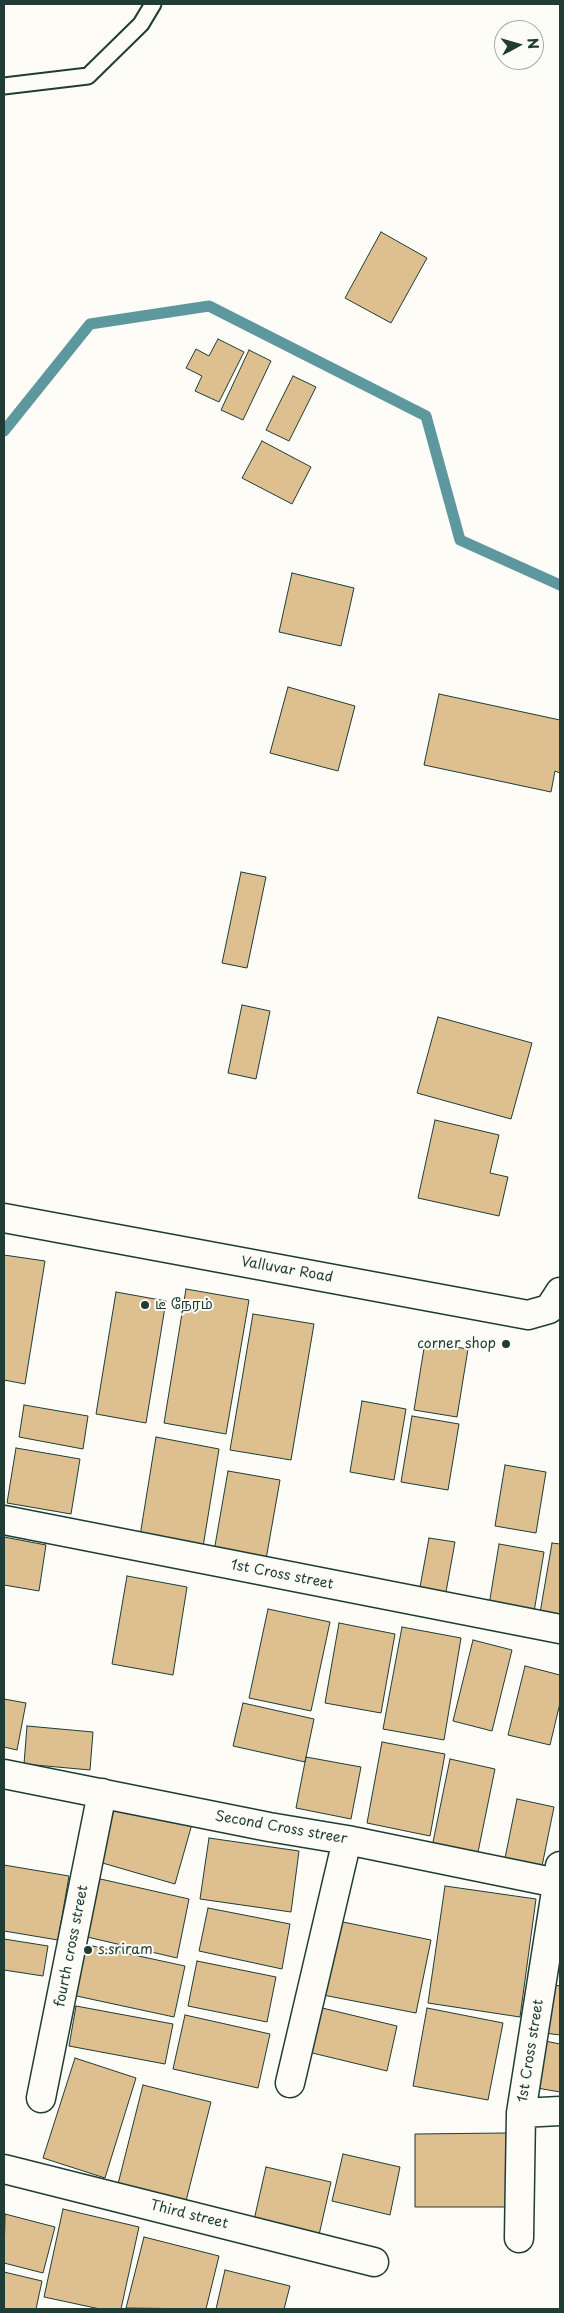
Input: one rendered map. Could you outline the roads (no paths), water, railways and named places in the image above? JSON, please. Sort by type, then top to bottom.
[{"type":"street","name":"Valluvar Road","points":[[4,1218],[528,1315],[549,1309],[560,1292]]},
{"type":"street","name":"1st Cross street","points":[[4,1520],[560,1629]]},
{"type":"street","name":"Second Cross streer","points":[[4,1774],[347,1840],[559,1874]]},
{"type":"street","name":"fourth cross street","points":[[41,2098],[102,1793]]},
{"type":"street","points":[[290,2083],[347,1840]]},
{"type":"street","name":"1st Cross street","points":[[519,2238],[521,2113],[551,1978],[559,1874]]},
{"type":"street","points":[[521,2113],[560,2111]]},
{"type":"street","name":"Third street","points":[[4,2169],[374,2262]]},
{"type":"lane","points":[[4,86],[88,76],[141,24],[153,4]]},
{"type":"waterway","points":[[4,431],[90,324],[209,306],[426,416],[460,540],[560,585]]},
{"type":"place","name":"டீ நேரம்","points":[[145,1305]]},
{"type":"place","name":"corner shop","points":[[506,1344]]},
{"type":"place","name":"s.sriram","points":[[88,1950]]}]
